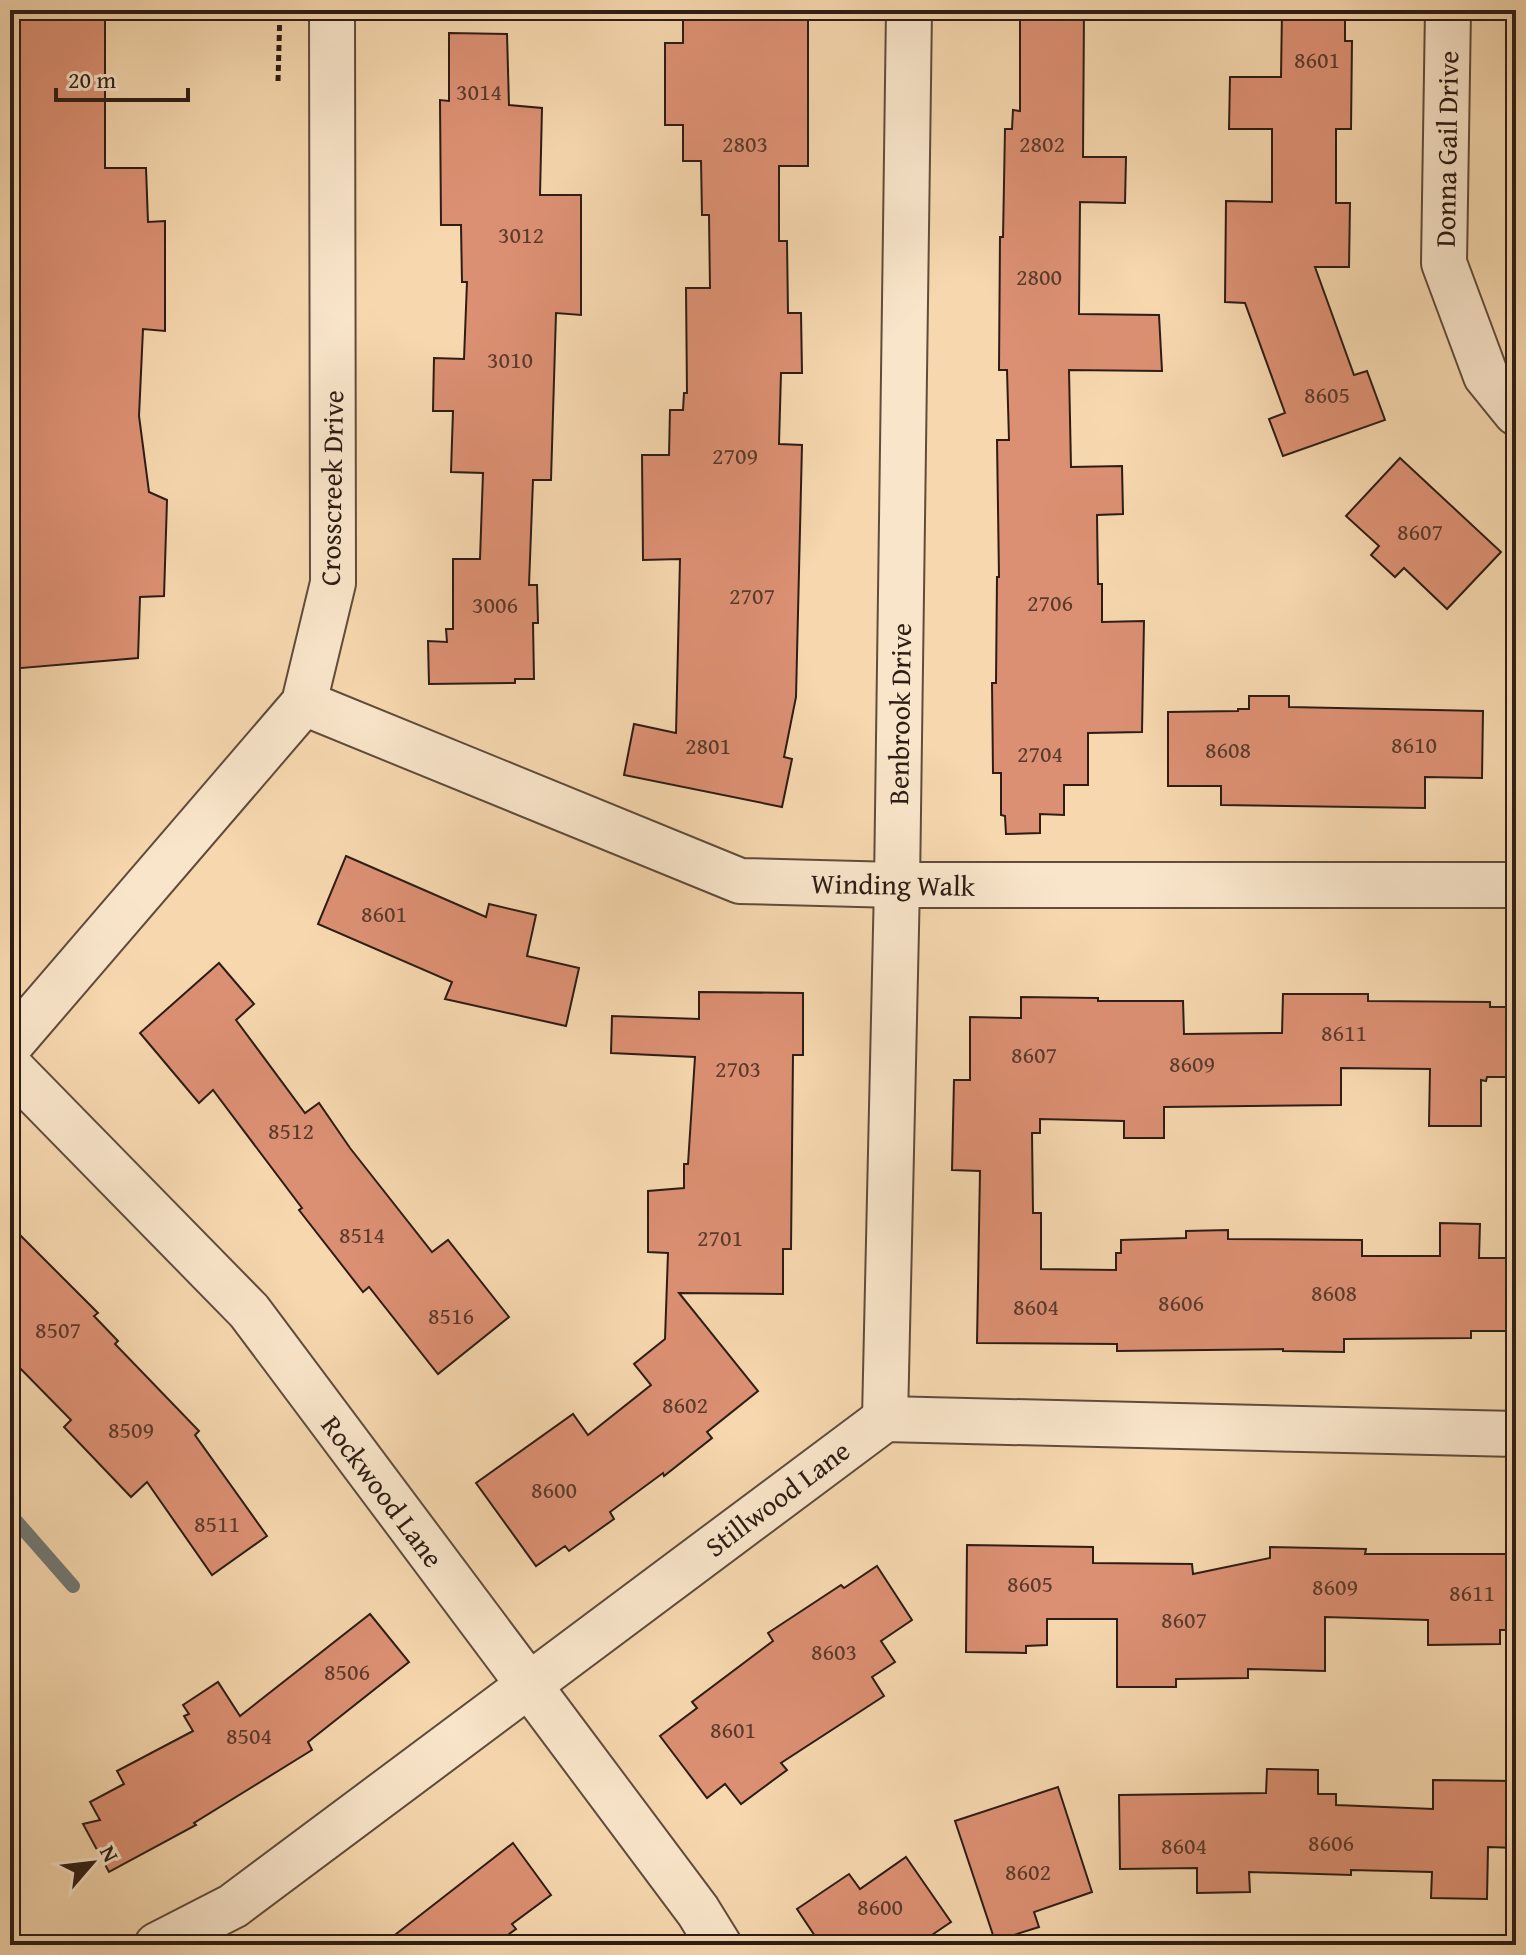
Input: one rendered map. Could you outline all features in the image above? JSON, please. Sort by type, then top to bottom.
[{"type":"street","name":"Crosscreek Drive","points":[[10,1045],[304,703],[333,583],[332,10]]},
{"type":"street","name":"Benbrook Drive","points":[[885,1419],[897,885],[909,10]]},
{"type":"street","name":"Donna Gail Drive","points":[[1448,10],[1444,263],[1486,376],[1516,413]]},
{"type":"street","name":"Winding Walk","points":[[304,703],[740,881],[897,885],[1516,885]]},
{"type":"street","name":"Rockwood Lane","points":[[10,1067],[249,1311],[698,1911],[719,1945]]},
{"type":"street","points":[[885,1419],[1516,1434]]},
{"type":"street","name":"Stillwood Lane","points":[[157,1945],[233,1906],[885,1419]]},
{"type":"path","points":[[278,81],[280,10]]},
{"type":"building","points":[[10,10],[105,10],[105,168],[146,168],[148,222],[165,221],[165,331],[143,329],[139,416],[149,492],[167,500],[164,596],[140,597],[138,658],[10,669]]},
{"type":"building","points":[[808,10],[808,166],[779,166],[779,241],[787,241],[788,313],[801,313],[802,373],[781,373],[779,444],[802,445],[796,697],[784,757],[792,759],[782,807],[624,775],[634,724],[676,733],[680,559],[643,560],[642,455],[669,455],[670,410],[683,410],[684,393],[687,393],[686,288],[710,288],[709,215],[702,215],[701,161],[683,161],[683,125],[665,125],[665,43],[683,43],[683,11]]},
{"type":"building","points":[[1020,10],[1084,10],[1083,157],[1126,157],[1125,203],[1080,202],[1079,314],[1159,315],[1162,371],[1069,370],[1071,467],[1122,466],[1123,514],[1097,515],[1098,584],[1102,584],[1102,622],[1144,621],[1142,732],[1088,733],[1088,785],[1064,785],[1064,815],[1040,814],[1040,833],[1006,834],[1005,816],[1001,815],[1001,773],[993,773],[992,683],[996,683],[999,577],[997,440],[1009,440],[1007,370],[999,370],[1000,237],[1003,237],[1005,129],[1012,129],[1013,110],[1020,111]]},
{"type":"building","points":[[1282,10],[1345,10],[1345,41],[1352,41],[1351,129],[1336,129],[1336,203],[1350,203],[1349,267],[1315,267],[1354,375],[1367,371],[1385,420],[1283,456],[1269,419],[1285,413],[1245,303],[1225,302],[1226,201],[1272,202],[1272,129],[1229,129],[1230,77],[1281,77]]},
{"type":"building","points":[[449,33],[507,34],[509,105],[542,108],[540,195],[581,195],[581,315],[556,313],[551,480],[533,480],[529,585],[537,585],[538,623],[533,623],[534,679],[515,679],[515,683],[429,684],[428,641],[447,642],[446,629],[453,629],[453,559],[480,559],[483,473],[451,472],[453,411],[433,411],[434,358],[464,359],[467,282],[462,282],[461,225],[441,225],[440,100],[449,101]]},
{"type":"building","points":[[1400,458],[1501,552],[1447,609],[1404,568],[1395,577],[1371,555],[1379,546],[1346,516]]},
{"type":"building","points":[[1249,696],[1289,696],[1289,707],[1483,711],[1482,778],[1425,777],[1425,808],[1221,805],[1221,786],[1168,786],[1168,712],[1249,709]]},
{"type":"building","points":[[346,856],[486,917],[489,904],[536,915],[527,956],[579,968],[566,1026],[445,999],[452,982],[318,924]]},
{"type":"building","points":[[219,963],[254,1004],[236,1020],[305,1113],[319,1103],[350,1148],[432,1252],[448,1240],[509,1317],[438,1374],[369,1287],[363,1292],[299,1210],[302,1208],[213,1090],[199,1103],[140,1033]]},
{"type":"building","points":[[699,992],[803,993],[803,1055],[793,1055],[791,1249],[783,1249],[783,1294],[679,1293],[758,1391],[707,1432],[712,1438],[664,1476],[663,1473],[610,1512],[614,1519],[569,1551],[565,1546],[536,1566],[476,1483],[573,1414],[588,1435],[651,1385],[634,1364],[665,1339],[668,1253],[648,1252],[648,1191],[684,1188],[695,1057],[611,1053],[612,1016],[699,1019]]},
{"type":"building","points":[[1283,994],[1368,994],[1368,1001],[1490,1002],[1490,1007],[1516,1007],[1516,1077],[1487,1077],[1486,1081],[1481,1080],[1481,1126],[1429,1126],[1430,1069],[1341,1068],[1341,1105],[1164,1107],[1164,1138],[1124,1138],[1124,1121],[1040,1119],[1040,1133],[1032,1133],[1033,1213],[1041,1213],[1041,1269],[1116,1270],[1116,1253],[1121,1253],[1121,1240],[1186,1238],[1186,1231],[1228,1230],[1228,1239],[1362,1240],[1362,1256],[1440,1256],[1440,1223],[1480,1224],[1479,1258],[1516,1258],[1516,1331],[1471,1331],[1471,1338],[1344,1339],[1344,1352],[1283,1349],[1117,1351],[1117,1344],[977,1343],[980,1171],[952,1170],[954,1080],[970,1080],[970,1017],[1021,1018],[1021,997],[1183,1001],[1184,1034],[1282,1033]]},
{"type":"building","points":[[10,1225],[98,1313],[94,1316],[118,1341],[115,1344],[199,1431],[195,1435],[267,1536],[212,1575],[147,1482],[131,1497],[64,1427],[71,1420],[10,1358]]},
{"type":"building","points":[[967,1545],[1093,1547],[1093,1563],[1192,1564],[1193,1574],[1270,1558],[1270,1547],[1366,1549],[1365,1554],[1516,1554],[1516,1630],[1500,1630],[1500,1644],[1428,1645],[1428,1620],[1325,1617],[1325,1671],[1248,1669],[1248,1678],[1176,1679],[1176,1687],[1117,1687],[1117,1619],[1047,1619],[1047,1645],[1026,1646],[1026,1653],[966,1652]]},
{"type":"building","points":[[877,1566],[912,1620],[881,1641],[895,1662],[872,1677],[884,1696],[781,1763],[787,1770],[741,1804],[725,1784],[707,1798],[660,1736],[697,1708],[692,1702],[773,1641],[768,1633],[841,1585],[844,1588]]},
{"type":"building","points":[[370,1614],[409,1662],[308,1742],[312,1750],[194,1823],[196,1825],[109,1872],[83,1824],[100,1820],[90,1802],[124,1784],[117,1771],[193,1731],[184,1716],[189,1714],[183,1705],[218,1682],[240,1716]]},
{"type":"building","points":[[1267,1769],[1318,1770],[1318,1794],[1336,1794],[1336,1805],[1433,1809],[1433,1780],[1516,1781],[1516,1848],[1488,1847],[1487,1899],[1431,1898],[1432,1872],[1351,1870],[1351,1875],[1249,1872],[1250,1892],[1197,1893],[1197,1868],[1120,1869],[1119,1795],[1266,1793]]},
{"type":"building","points":[[1058,1787],[1092,1892],[1034,1912],[1039,1927],[995,1941],[955,1821]]},
{"type":"building","points":[[513,1843],[551,1895],[512,1924],[516,1929],[494,1945],[382,1945]]},
{"type":"building","points":[[906,1857],[951,1922],[917,1945],[821,1945],[797,1909],[849,1874],[860,1889]]},
{"type":"waterway","points":[[10,1514],[73,1586]]}]
